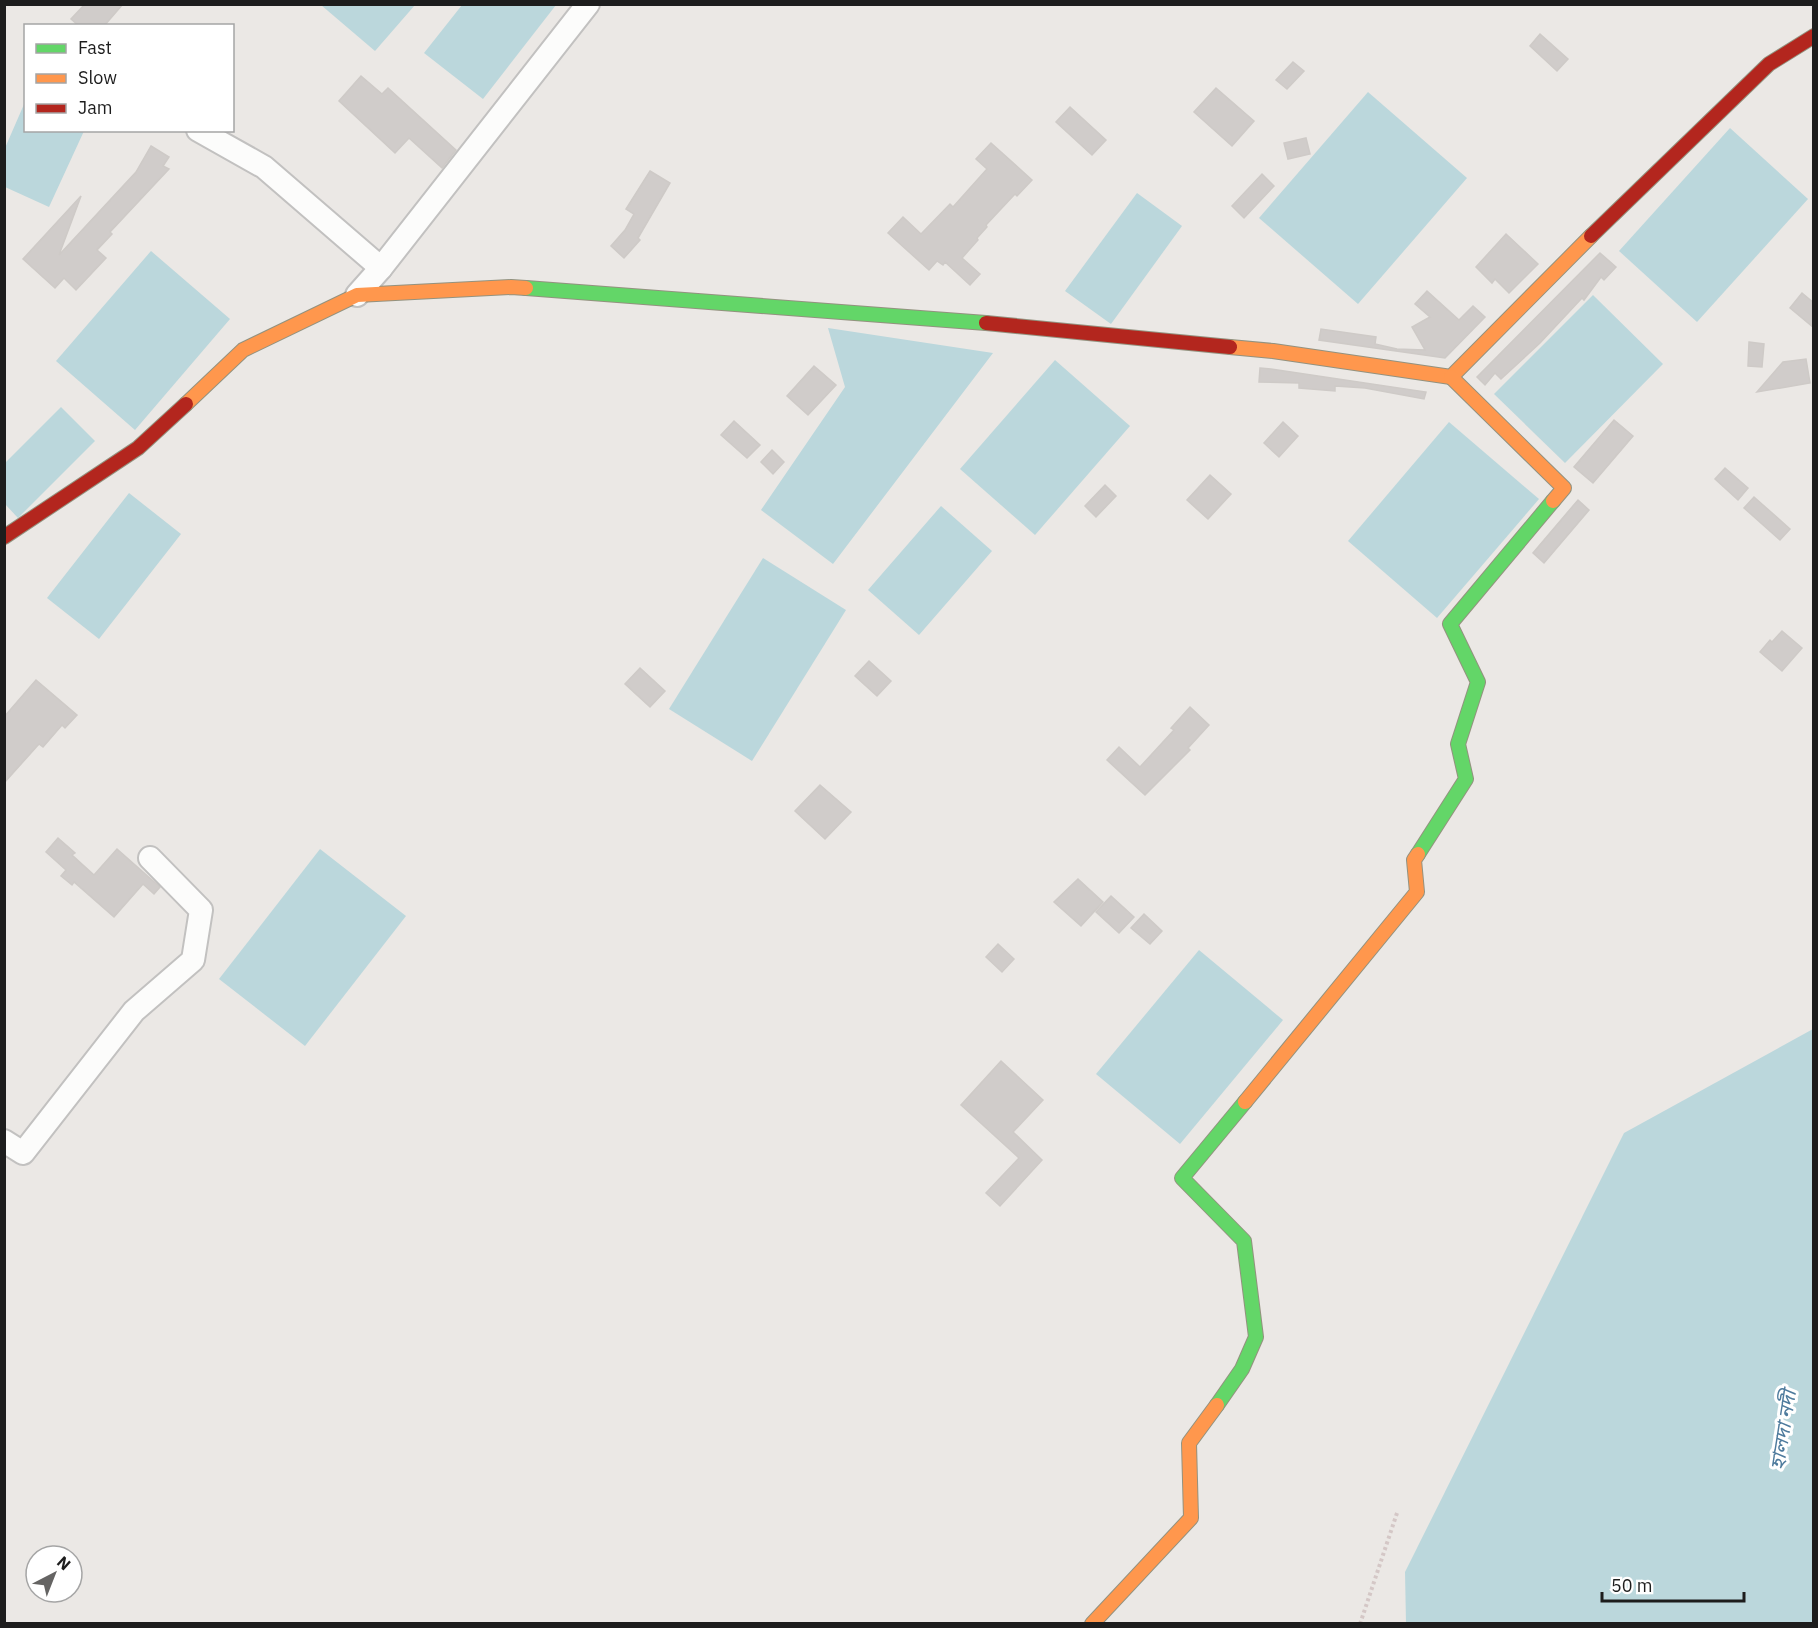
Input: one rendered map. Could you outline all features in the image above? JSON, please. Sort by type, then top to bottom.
[{"type":"street","points":[[4,537],[138,448],[243,350],[357,295],[381,268],[588,4]]},
{"type":"street","points":[[1451,378],[1606,221],[1769,64],[1814,36]]},
{"type":"street","points":[[202,132],[264,167],[381,268]]},
{"type":"street","points":[[357,295],[511,287],[994,324],[1250,348],[1451,378],[1564,488],[1450,624],[1478,682],[1458,744],[1466,779],[1414,860],[1417,892],[1182,1178],[1244,1241],[1256,1337],[1242,1369],[1189,1443],[1191,1518],[1092,1623]]},
{"type":"street","points":[[4,1141],[23,1154],[134,1011],[193,960],[201,910],[150,858]]},
{"type":"path","points":[[1360,1623],[1397,1513]]},
{"type":"water","points":[[321,5],[415,5],[375,51]]},
{"type":"water","points":[[462,5],[556,5],[483,99],[424,53]]},
{"type":"water","points":[[1368,92],[1467,178],[1358,304],[1259,218]]},
{"type":"water","points":[[24,104],[24,132],[84,132],[49,207],[5,187],[5,148]]},
{"type":"water","points":[[1730,128],[1808,199],[1697,322],[1619,251]]},
{"type":"water","points":[[1137,193],[1182,226],[1111,324],[1065,291]]},
{"type":"water","points":[[151,251],[230,319],[135,430],[56,361]]},
{"type":"water","points":[[1593,295],[1663,364],[1565,463],[1494,394]]},
{"type":"water","points":[[828,328],[993,353],[833,564],[761,510],[845,387]]},
{"type":"water","points":[[1055,360],[1130,426],[1035,535],[960,469]]},
{"type":"water","points":[[61,407],[95,441],[18,518],[5,504],[5,463]]},
{"type":"water","points":[[1449,422],[1539,499],[1437,618],[1348,541]]},
{"type":"water","points":[[129,493],[181,534],[99,639],[47,598]]},
{"type":"water","points":[[941,506],[992,551],[919,635],[868,590]]},
{"type":"water","points":[[763,558],[846,610],[752,761],[669,709]]},
{"type":"water","points":[[320,849],[406,916],[305,1046],[219,979]]},
{"type":"water","points":[[1199,950],[1283,1020],[1180,1144],[1096,1074]]},
{"type":"water","name":"হালদা নদী","points":[[1813,1029],[1813,1623],[1406,1623],[1405,1572],[1624,1133]]},
{"type":"building","points":[[85,4],[123,4],[106,24],[77,24],[71,19]]},
{"type":"building","points":[[1540,34],[1568,59],[1557,71],[1530,46]]},
{"type":"building","points":[[1293,62],[1304,71],[1287,89],[1276,80]]},
{"type":"building","points":[[361,76],[382,94],[388,88],[456,150],[442,168],[409,138],[395,153],[339,101]]},
{"type":"building","points":[[1216,88],[1254,121],[1232,146],[1194,112]]},
{"type":"building","points":[[1070,107],[1106,140],[1092,155],[1056,122]]},
{"type":"building","points":[[1306,138],[1310,154],[1288,159],[1284,143]]},
{"type":"building","points":[[991,143],[1032,180],[1017,196],[1015,194],[986,225],[987,227],[977,238],[978,240],[962,258],[980,274],[970,285],[945,262],[943,265],[937,261],[929,270],[888,233],[903,217],[921,234],[950,204],[953,207],[987,169],[976,159]]},
{"type":"building","points":[[151,146],[169,157],[163,166],[169,169],[110,232],[112,234],[97,250],[106,258],[76,290],[64,278],[55,288],[23,259],[81,196],[59,255],[136,172]]},
{"type":"building","points":[[650,171],[670,183],[638,238],[640,240],[624,258],[611,246],[625,230],[634,214],[626,209]]},
{"type":"building","points":[[1262,174],[1274,186],[1244,218],[1232,206]]},
{"type":"building","points":[[1506,234],[1538,264],[1509,293],[1495,279],[1492,283],[1476,267]]},
{"type":"building","points":[[1600,253],[1616,267],[1604,280],[1601,277],[1584,300],[1582,298],[1540,343],[1501,379],[1495,373],[1485,385],[1477,377]]},
{"type":"building","points":[[1427,291],[1459,320],[1473,306],[1485,317],[1445,358],[1319,340],[1321,329],[1376,337],[1375,344],[1397,349],[1425,350],[1412,327],[1430,317],[1415,304]]},
{"type":"building","points":[[1802,293],[1814,303],[1814,328],[1790,308]]},
{"type":"building","points":[[1749,342],[1764,344],[1762,367],[1748,366]]},
{"type":"building","points":[[1806,359],[1810,383],[1757,392],[1783,362]]},
{"type":"building","points":[[814,366],[836,385],[808,415],[787,396]]},
{"type":"building","points":[[1260,368],[1426,392],[1424,399],[1365,388],[1335,386],[1335,391],[1299,388],[1299,383],[1259,382]]},
{"type":"building","points":[[1614,420],[1633,436],[1593,483],[1574,467]]},
{"type":"building","points":[[734,421],[760,445],[747,458],[721,435]]},
{"type":"building","points":[[1283,422],[1298,436],[1279,457],[1264,443]]},
{"type":"building","points":[[772,450],[784,462],[773,474],[761,462]]},
{"type":"building","points":[[1725,468],[1748,488],[1738,500],[1715,479]]},
{"type":"building","points":[[1210,475],[1231,494],[1208,519],[1187,500]]},
{"type":"building","points":[[1105,485],[1116,496],[1096,517],[1085,506]]},
{"type":"building","points":[[1754,497],[1790,529],[1780,540],[1744,508]]},
{"type":"building","points":[[1578,500],[1589,510],[1544,563],[1533,553]]},
{"type":"building","points":[[1782,631],[1802,648],[1782,671],[1760,652]]},
{"type":"building","points":[[869,661],[891,681],[877,696],[855,676]]},
{"type":"building","points":[[640,668],[665,691],[650,707],[625,684]]},
{"type":"building","points":[[36,680],[77,715],[65,728],[62,725],[43,747],[39,744],[4,783],[4,717]]},
{"type":"building","points":[[1190,707],[1209,725],[1188,748],[1190,750],[1145,795],[1107,760],[1119,747],[1140,767],[1174,730],[1171,728]]},
{"type":"building","points":[[820,785],[851,812],[825,839],[795,811]]},
{"type":"building","points":[[58,838],[75,853],[72,855],[94,875],[117,849],[160,887],[154,894],[143,884],[114,917],[74,882],[72,885],[61,876],[66,870],[46,852]]},
{"type":"building","points":[[1078,879],[1103,902],[1081,926],[1054,902]]},
{"type":"building","points":[[1111,896],[1134,917],[1119,933],[1096,912]]},
{"type":"building","points":[[1144,914],[1162,931],[1150,944],[1131,928]]},
{"type":"building","points":[[998,944],[1014,959],[1002,972],[986,957]]},
{"type":"building","points":[[1001,1061],[1043,1100],[1013,1132],[1042,1160],[1000,1206],[986,1193],[1019,1158],[961,1105]]},
{"type":"traffic: fast","points":[[526,288],[986,323]]},
{"type":"traffic: fast","points":[[1418,854],[1466,779],[1458,744],[1478,682],[1450,624],[1553,501]]},
{"type":"traffic: fast","points":[[1217,1405],[1242,1369],[1256,1337],[1244,1241],[1182,1178],[1245,1102]]},
{"type":"traffic: slow","points":[[1230,347],[1273,351],[1451,377],[1591,236]]},
{"type":"traffic: slow","points":[[186,404],[243,350],[357,295],[526,288]]},
{"type":"traffic: slow","points":[[1451,377],[1564,488],[1553,501]]},
{"type":"traffic: slow","points":[[1245,1102],[1417,892],[1414,860],[1418,854]]},
{"type":"traffic: slow","points":[[1092,1624],[1191,1518],[1189,1443],[1217,1405]]},
{"type":"traffic: jam","points":[[1591,236],[1769,64],[1814,36]]},
{"type":"traffic: jam","points":[[986,323],[1230,347]]},
{"type":"traffic: jam","points":[[4,537],[138,448],[186,404]]}]
